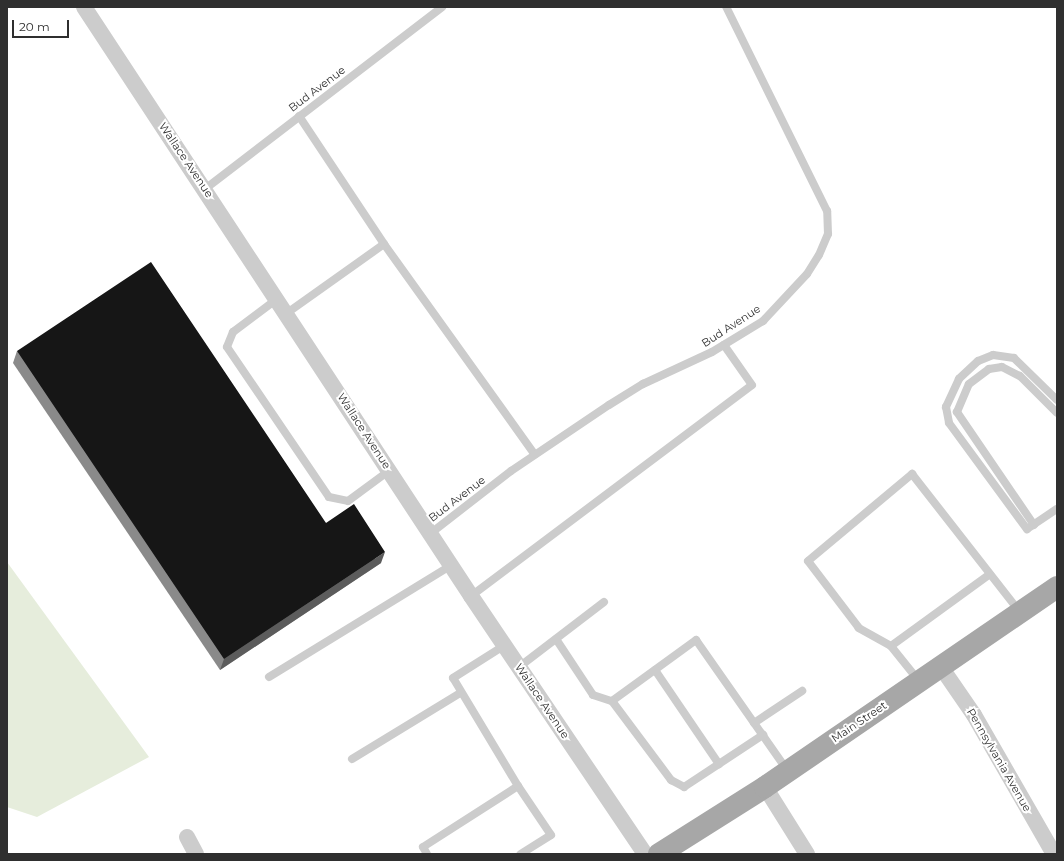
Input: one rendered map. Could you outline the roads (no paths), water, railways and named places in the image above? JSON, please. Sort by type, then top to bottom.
[{"type":"main road","name":"Main Street","points":[[668,852],[1057,587]]},
{"type":"street","name":"Wallace Avenue","points":[[84,7],[287,313],[471,596],[645,854]]},
{"type":"street","name":"Pennsylvania Avenue","points":[[941,667],[974,715],[1054,854]]},
{"type":"street","points":[[765,787],[806,854]]},
{"type":"street","points":[[187,838],[196,854]]},
{"type":"lane","name":"Bud Avenue","points":[[205,189],[442,7]]},
{"type":"lane","name":"Bud Avenue","points":[[431,533],[535,455],[632,391],[724,345],[763,321],[807,274],[819,255],[828,234],[827,211],[726,7]]},
{"type":"lane","points":[[299,116],[384,244],[535,455]]},
{"type":"lane","points":[[287,313],[384,244]]},
{"type":"lane","points":[[278,300],[233,332],[227,347],[329,497],[348,501],[390,470]]},
{"type":"lane","points":[[471,596],[752,385],[724,345]]},
{"type":"lane","points":[[1057,400],[1014,358],[993,355],[978,360],[959,379],[946,407],[949,423],[1027,529],[1057,509]]},
{"type":"lane","points":[[1034,525],[957,412],[969,384],[989,369],[1002,367],[1020,376],[1057,413]]},
{"type":"lane","points":[[919,681],[891,646],[859,628],[808,560],[912,474],[1020,613]]},
{"type":"lane","points":[[269,677],[452,565]]},
{"type":"lane","points":[[891,646],[990,574]]},
{"type":"lane","points":[[519,667],[604,602]]},
{"type":"lane","points":[[556,638],[593,695],[612,701],[671,780],[684,788],[763,735]]},
{"type":"lane","points":[[612,701],[696,640],[788,770]]},
{"type":"lane","points":[[505,646],[453,678],[460,693],[518,786],[551,835],[520,854]]},
{"type":"lane","points":[[655,670],[719,764]]},
{"type":"lane","points":[[754,723],[802,691]]},
{"type":"lane","points":[[352,759],[460,693]]},
{"type":"lane","points":[[427,854],[423,847],[518,786]]}]
